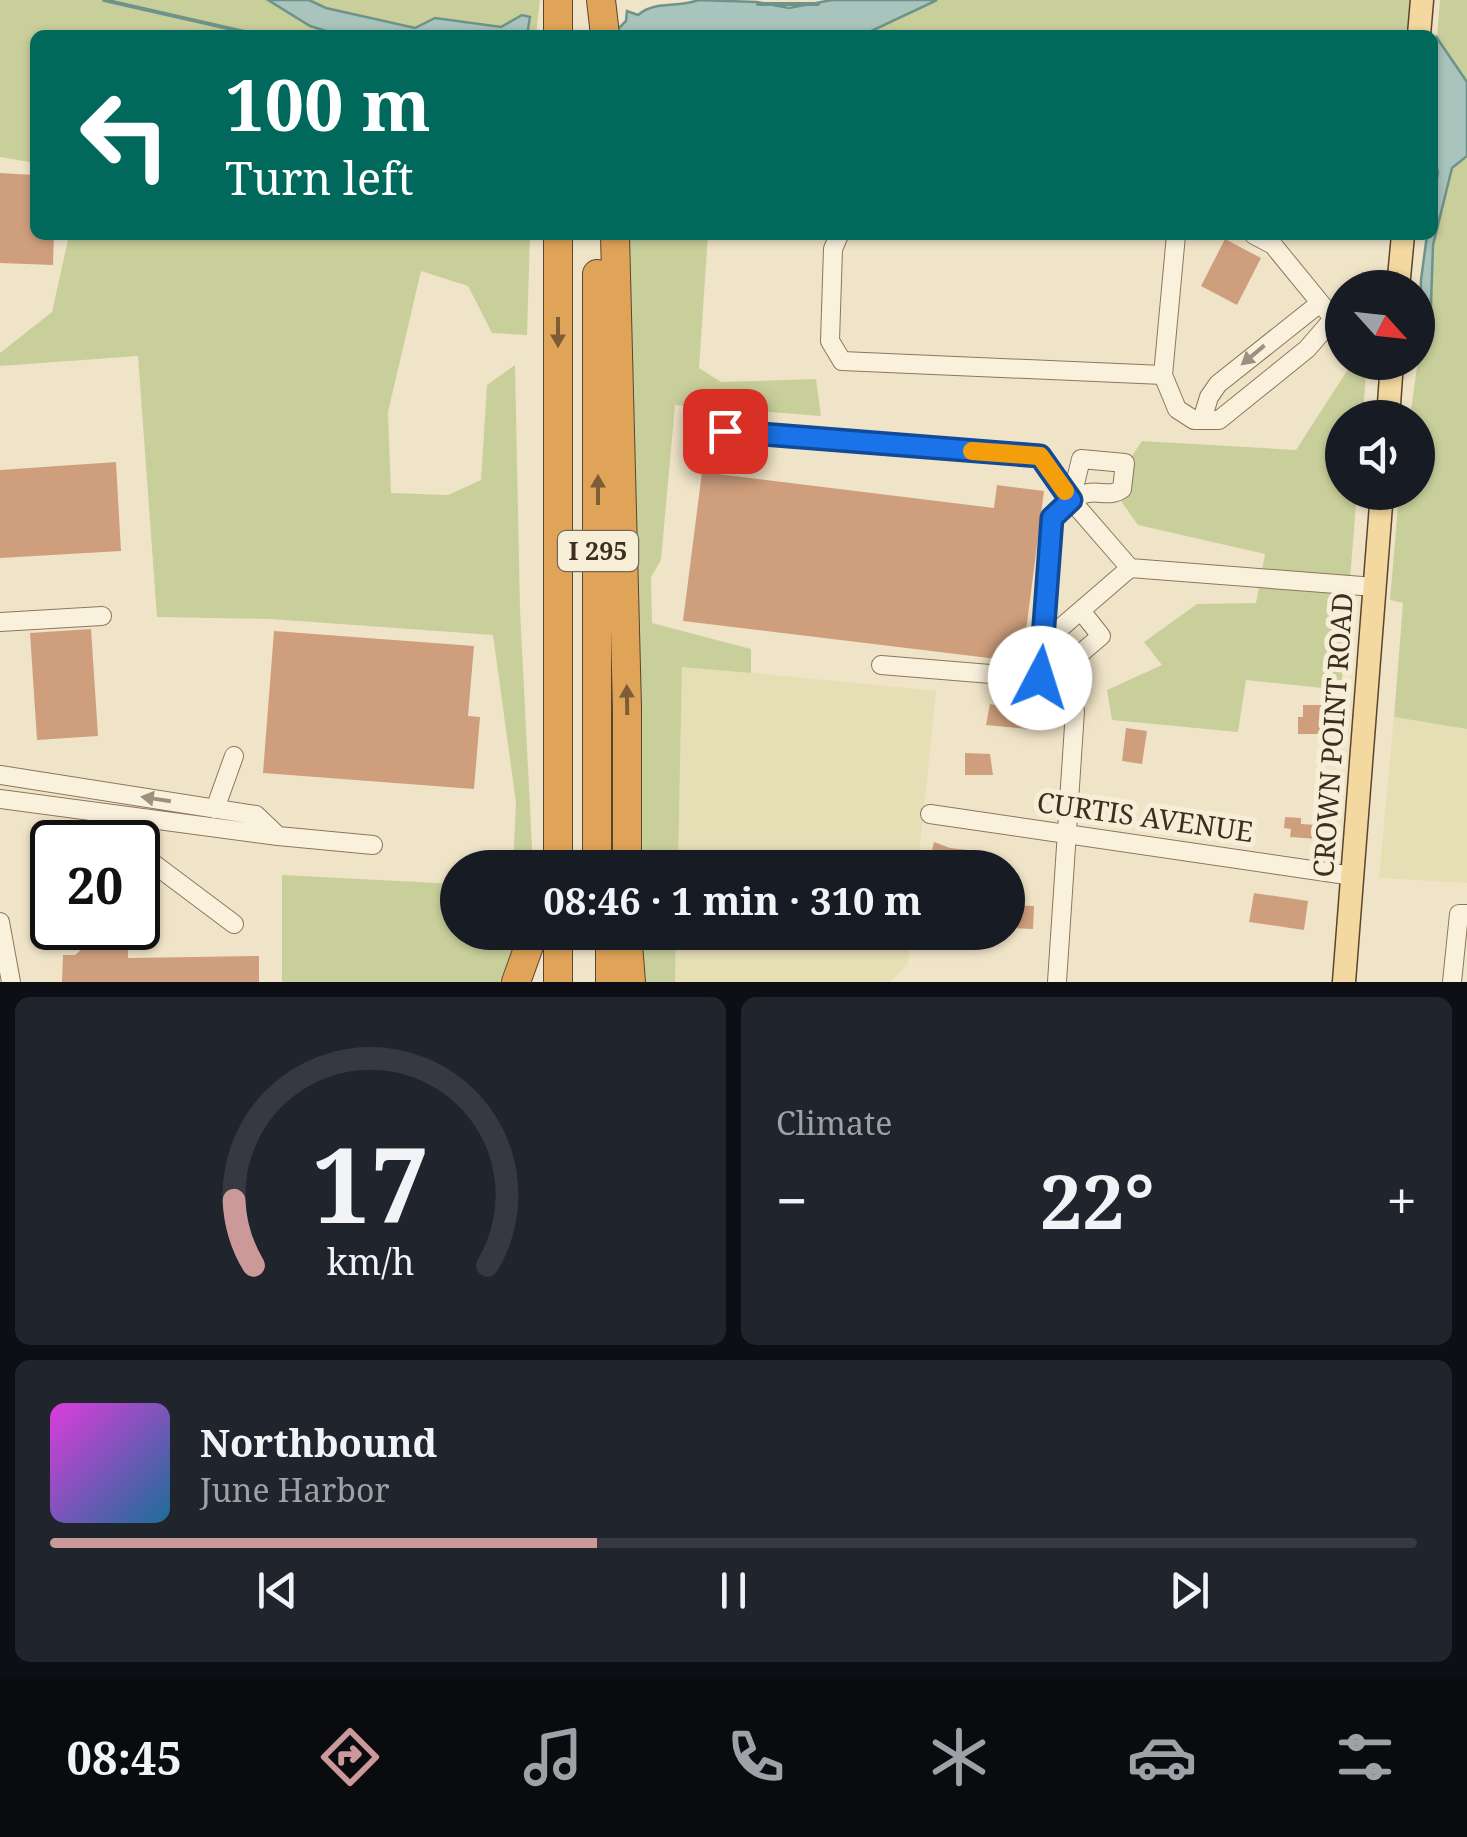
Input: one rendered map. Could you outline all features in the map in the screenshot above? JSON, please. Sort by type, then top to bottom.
[{"type":"highway","points":[[558,0],[558,30]]},
{"type":"highway","points":[[597,30],[599,0]]},
{"type":"highway","points":[[599,0],[605,30]]},
{"type":"highway","name":"I 295","points":[[558,240],[558,850]]},
{"type":"highway","name":"I 295","points":[[597,240],[597,850]]},
{"type":"highway","points":[[615,240],[628,850]]},
{"type":"highway","points":[[543,850],[545,521],[558,452]]},
{"type":"highway","points":[[597,705],[610,740],[610,850]]},
{"type":"highway","points":[[516,982],[528,950]]},
{"type":"highway","points":[[558,950],[558,982]]},
{"type":"highway","points":[[597,950],[597,982]]},
{"type":"highway","points":[[610,950],[610,982]]},
{"type":"highway","points":[[629,950],[630,982]]},
{"type":"main road","points":[[1420,30],[1422,0]]},
{"type":"main road","points":[[1400,270],[1403,240]]},
{"type":"main road","name":"CROWN POINT ROAD","points":[[1344,982],[1381,510]]},
{"type":"street","points":[[837,240],[830,341],[842,361],[1163,375]]},
{"type":"street","points":[[1176,240],[1163,375],[1177,409],[1194,420],[1219,420],[1325,331]]},
{"type":"street","points":[[1263,240],[1273,246],[1325,307]]},
{"type":"street","points":[[1202,420],[1218,384],[1320,302]]},
{"type":"street","points":[[725,431],[1040,456],[1071,500],[1130,568],[1375,587]]},
{"type":"street","points":[[1040,678],[1052,518],[1071,500]]},
{"type":"street","points":[[1043,643],[1130,568]]},
{"type":"street","points":[[882,666],[1054,676],[1102,636],[1082,612]]},
{"type":"street","points":[[0,622],[102,616]]},
{"type":"street","points":[[1057,982],[1075,711]]},
{"type":"street","points":[[215,808],[234,756]]},
{"type":"street","points":[[0,775],[256,815],[278,836]]},
{"type":"street","points":[[0,799],[373,845]]},
{"type":"street","name":"CURTIS AVENUE","points":[[930,814],[1353,876]]},
{"type":"street","points":[[160,868],[234,924]]},
{"type":"street","points":[[1452,982],[1460,914],[1467,914]]},
{"type":"street","points":[[0,922],[11,982]]},
{"type":"shaded area","points":[[682,666],[936,691],[920,850],[678,850]]},
{"type":"shaded area","points":[[1394,717],[1467,729],[1467,883],[1379,878]]},
{"type":"shaded area","points":[[676,950],[909,950],[908,964],[890,982],[675,982]]},
{"type":"green space","points":[[0,0],[268,0],[323,30],[30,30],[30,162],[0,157]]},
{"type":"green space","points":[[309,0],[540,0],[537,30],[528,30],[529,18],[501,27],[435,18],[415,28],[326,8]]},
{"type":"green space","points":[[936,0],[1411,0],[1408,30],[873,30]]},
{"type":"green space","points":[[1440,0],[1467,0],[1467,82],[1438,39]]},
{"type":"green space","points":[[1467,156],[1467,729],[1394,717],[1403,603],[1390,600],[1398,510],[1435,510],[1435,400],[1412,400],[1415,380],[1435,380],[1432,270],[1452,168]]},
{"type":"green space","points":[[68,240],[530,240],[527,335],[492,333],[468,286],[421,271],[388,412],[391,493],[448,495],[481,480],[487,385],[515,365],[520,609],[532,850],[514,850],[516,803],[493,635],[271,619],[157,617],[138,356],[0,366],[0,353],[52,312]]},
{"type":"green space","points":[[625,240],[708,240],[699,368],[721,382],[816,379],[821,416],[675,405],[661,560],[651,577],[652,623],[751,649],[751,673],[682,667],[678,850],[637,850]]},
{"type":"green space","points":[[1341,380],[1365,380],[1364,400],[1328,400]]},
{"type":"green space","points":[[1325,405],[1325,510],[1356,510],[1341,690],[1246,680],[1238,732],[1112,720],[1107,690],[1162,665],[1144,642],[1197,604],[1256,603],[1265,554],[1138,525],[1111,487],[1142,441],[1296,450]]},
{"type":"green space","points":[[282,875],[440,883],[440,950],[512,950],[500,982],[282,982]]},
{"type":"green space","points":[[638,950],[676,950],[675,982],[639,982]]},
{"type":"water","points":[[268,0],[309,0],[326,8],[415,28],[435,18],[501,27],[522,15],[530,17],[528,30],[323,30]]},
{"type":"water","points":[[698,0],[757,2],[789,8],[832,0],[937,0],[874,30],[612,30],[626,21],[627,11],[638,15],[652,7]]},
{"type":"water","points":[[1438,39],[1467,82],[1467,156],[1452,168],[1438,225]]},
{"type":"water","points":[[1426,240],[1434,240],[1432,270],[1422,270]]},
{"type":"building","points":[[0,173],[30,175],[30,240],[54,240],[53,265],[0,263]]},
{"type":"building","points":[[1224,240],[1261,258],[1237,305],[1201,286]]},
{"type":"building","points":[[116,462],[121,551],[0,558],[0,470]]},
{"type":"building","points":[[702,472],[994,508],[997,485],[1044,491],[1022,662],[683,621]]},
{"type":"building","points":[[91,629],[98,736],[37,740],[30,633]]},
{"type":"building","points":[[274,631],[474,646],[468,716],[480,717],[474,789],[263,773]]},
{"type":"building","points":[[990,704],[1019,710],[1020,706],[1031,708],[1028,729],[986,725]]},
{"type":"building","points":[[1303,705],[1322,705],[1322,734],[1298,734]]},
{"type":"building","points":[[1126,728],[1147,731],[1142,764],[1122,761]]},
{"type":"building","points":[[965,753],[990,754],[993,775],[965,775]]},
{"type":"building","points":[[1285,817],[1301,818],[1301,824],[1318,825],[1317,839],[1290,837],[1291,829],[1284,828]]},
{"type":"building","points":[[934,842],[969,850],[932,850]]},
{"type":"building","points":[[1254,893],[1308,901],[1304,930],[1249,922]]},
{"type":"building","points":[[1025,906],[1034,906],[1033,929],[1025,929]]},
{"type":"building","points":[[81,950],[128,950],[128,958],[259,956],[259,982],[62,982],[63,955],[75,955]]},
{"type":"waterway","points":[[104,0],[236,30]]},
{"type":"waterway","points":[[758,4],[818,4]]},
{"type":"slow traffic","points":[[972,451],[1040,456],[1065,491]]},
{"type":"route","points":[[725,431],[1040,456],[1071,500],[1052,518],[1040,678]]}]
